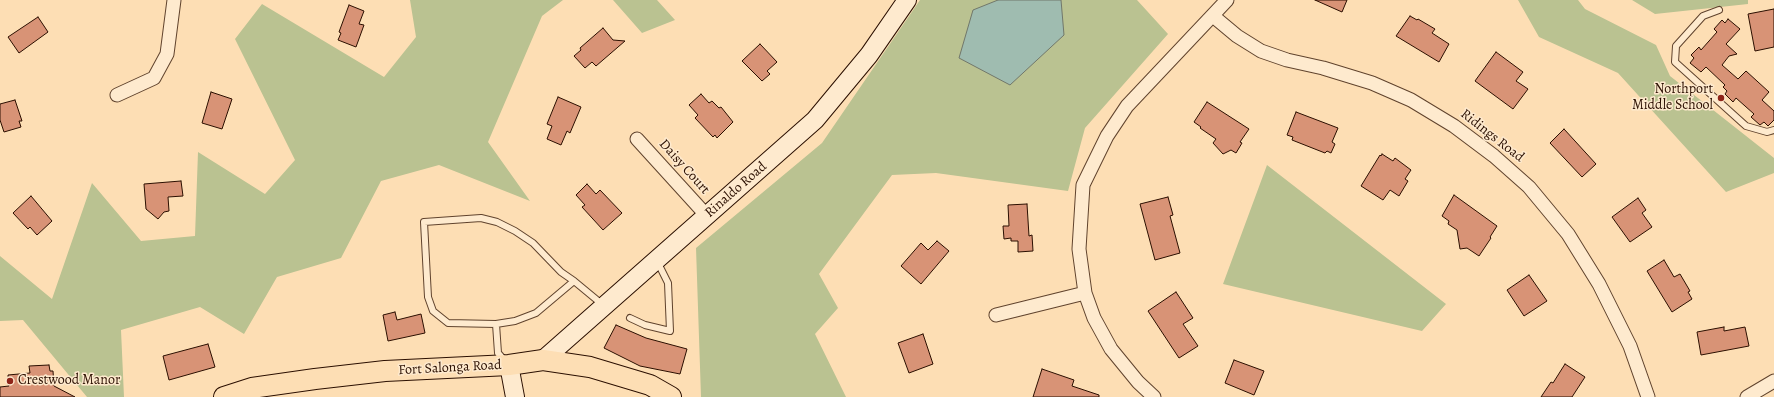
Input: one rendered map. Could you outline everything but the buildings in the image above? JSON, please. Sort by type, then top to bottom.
[{"type":"main road","name":"Fort Salonga Road","points":[[224,397],[385,371],[509,365],[542,360],[590,367],[650,385],[671,397]]},
{"type":"street","points":[[117,95],[154,78],[167,54],[174,0]]},
{"type":"street","name":"Rinaldo Road","points":[[542,360],[815,120],[868,55],[907,0]]},
{"type":"street","points":[[1154,397],[1138,382],[1111,349],[1094,318],[1085,293],[1079,250],[1083,185],[1107,136],[1127,106],[1227,0]]},
{"type":"street","name":"Ridings Road","points":[[1213,16],[1237,36],[1261,51],[1287,60],[1323,68],[1372,83],[1412,100],[1454,126],[1494,156],[1529,187],[1568,234],[1599,284],[1630,346],[1648,397]]},
{"type":"street","name":"Daisy Court","points":[[637,139],[707,216]]},
{"type":"street","points":[[996,315],[1085,293]]},
{"type":"street","points":[[509,365],[515,397]]},
{"type":"street","points":[[1747,397],[1774,381]]},
{"type":"lane","points":[[1719,10],[1703,16],[1676,46],[1675,62],[1746,126],[1767,132],[1774,130]]},
{"type":"lane","points":[[574,281],[536,313],[515,321],[496,324],[448,323],[433,311],[428,297],[424,222],[481,218],[497,222],[515,231],[533,244],[561,272],[574,281],[604,306]]},
{"type":"lane","points":[[630,318],[645,325],[670,331],[668,283],[657,260]]},
{"type":"lane","points":[[496,324],[498,353],[509,365]]},
{"type":"green space","points":[[410,0],[563,0],[542,16],[488,142],[530,201],[439,165],[381,181],[341,258],[277,277],[244,334],[200,307],[121,330],[124,397],[87,397],[23,320],[0,321],[0,256],[52,299],[92,183],[141,241],[195,236],[198,152],[265,194],[295,160],[235,39],[262,4],[384,77],[416,37]]},
{"type":"green space","points":[[613,0],[657,0],[675,20],[642,33]]},
{"type":"green space","points":[[920,0],[1137,0],[1168,34],[1085,128],[1068,191],[936,173],[892,175],[819,274],[838,308],[815,334],[846,397],[701,397],[696,248],[822,143]]},
{"type":"green space","points":[[1518,0],[1578,0],[1585,9],[1656,45],[1670,76],[1774,158],[1774,173],[1726,192],[1618,73],[1539,37]]},
{"type":"green space","points":[[1632,0],[1748,0],[1748,4],[1655,14]]},
{"type":"green space","points":[[1267,165],[1446,304],[1422,331],[1223,284]]},
{"type":"shaded area","points":[[998,0],[1061,0],[1064,35],[1010,85],[959,58],[973,10]]},
{"type":"place","name":"Northport Middle School","points":[[1721,98]]},
{"type":"place","name":"Crestwood Manor","points":[[10,381]]}]
